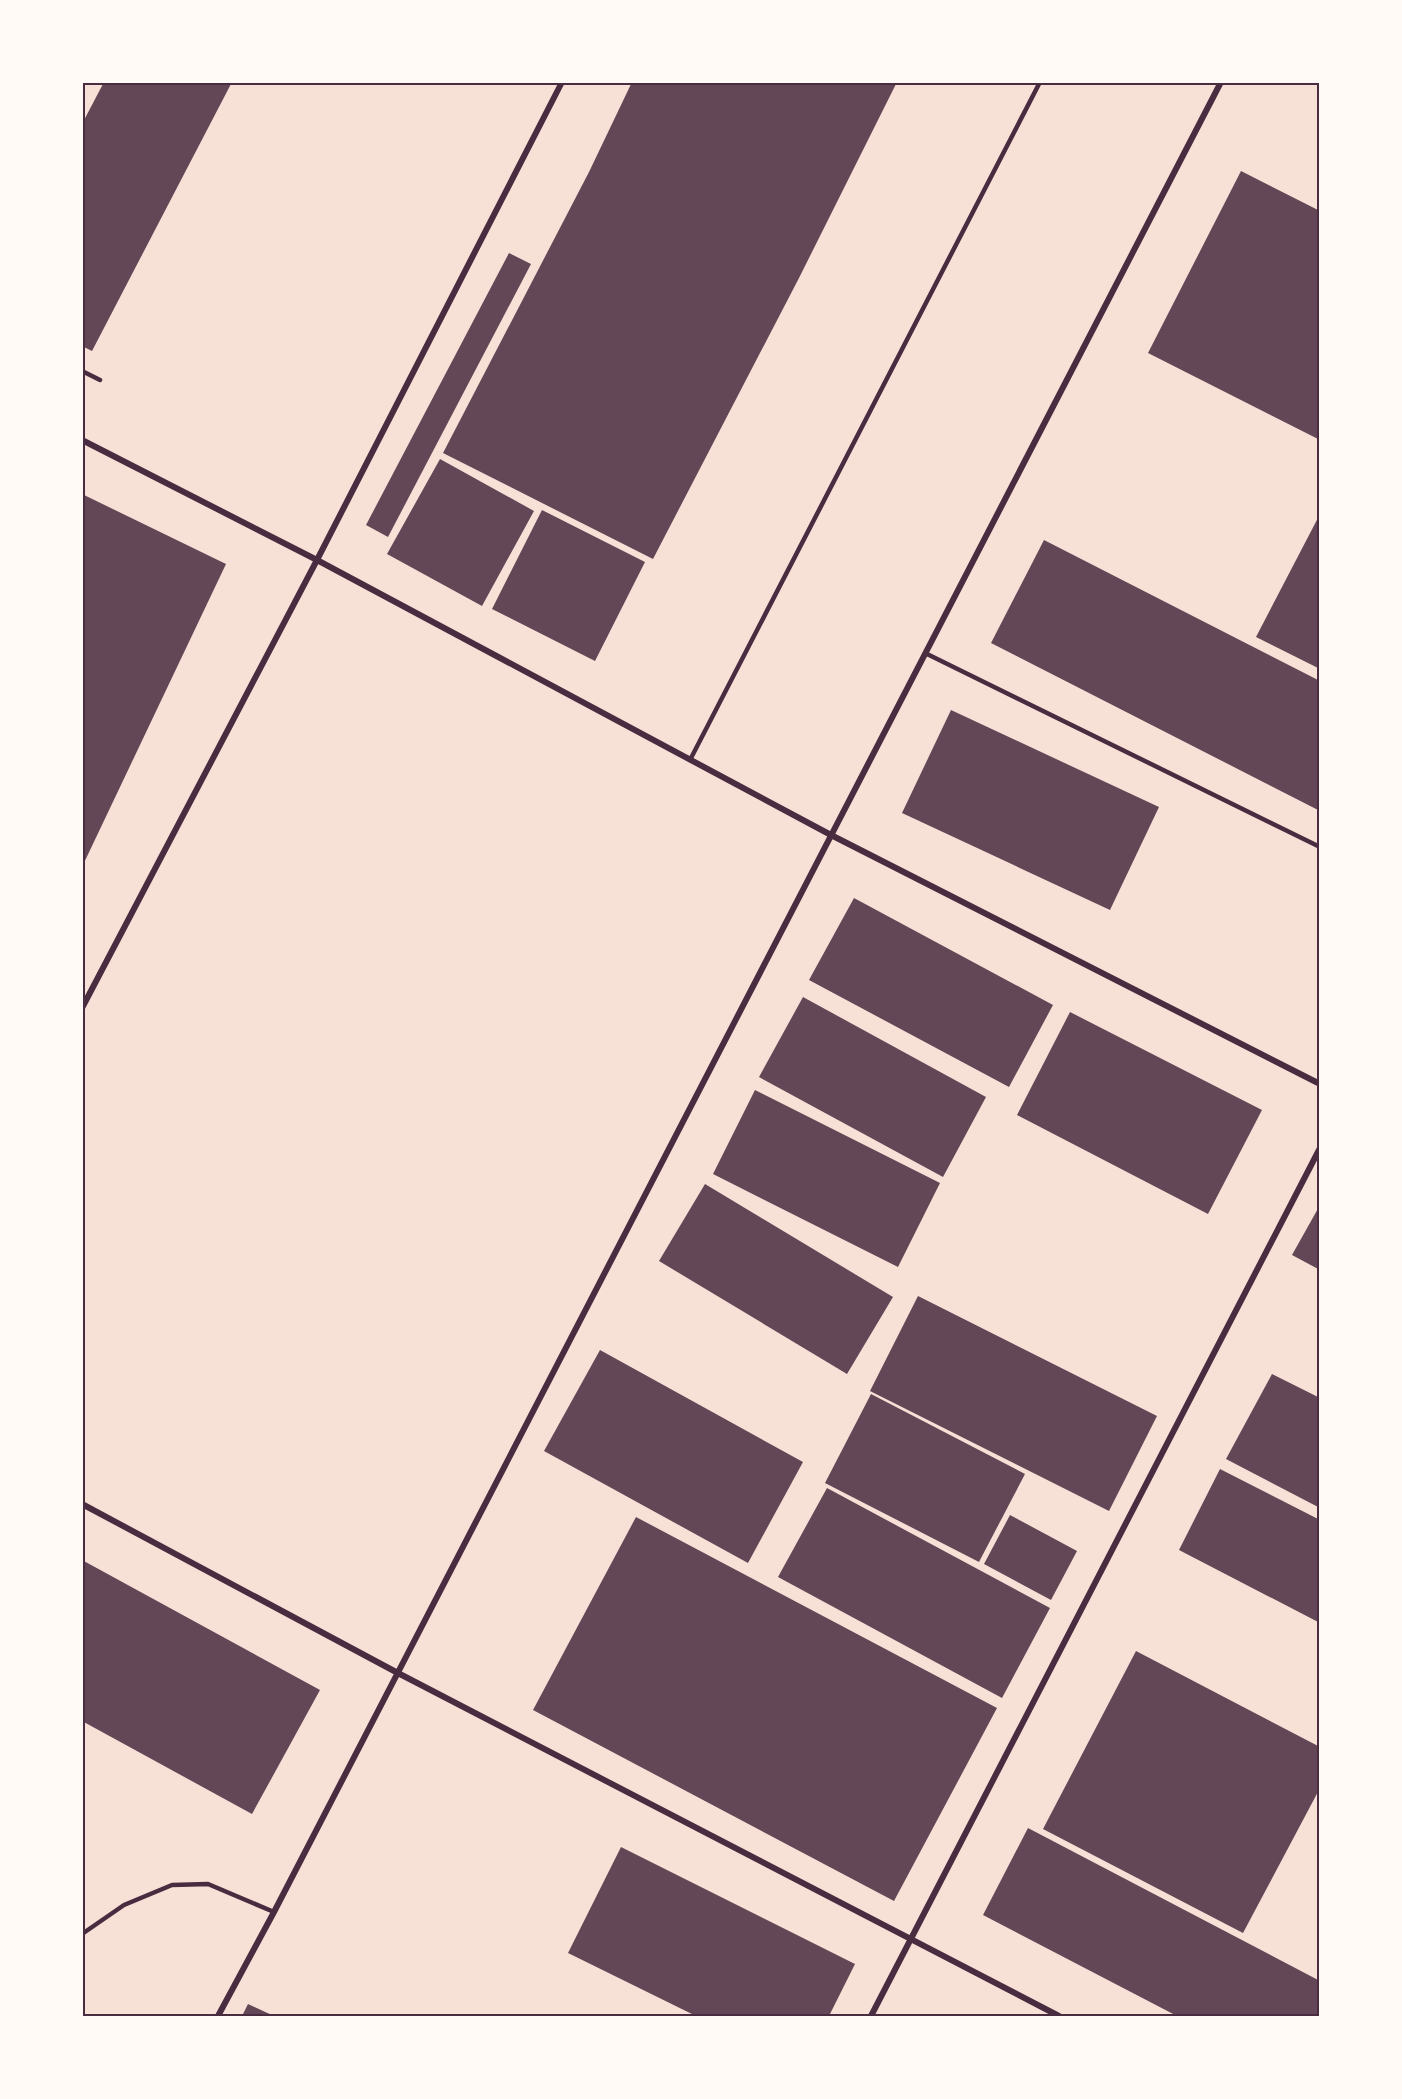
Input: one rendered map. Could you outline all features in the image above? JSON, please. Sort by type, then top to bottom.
[{"type":"street","points":[[82,1008],[317,561],[562,82]]},
{"type":"street","points":[[218,2016],[274,1912],[396,1672],[1221,82]]},
{"type":"street","points":[[82,440],[317,561],[831,836],[1320,1084]]},
{"type":"street","points":[[871,2016],[1320,1148]]},
{"type":"street","points":[[82,1504],[396,1672],[1059,2016]]},
{"type":"lane","points":[[690,760],[1040,82]]},
{"type":"lane","points":[[82,371],[100,380]]},
{"type":"lane","points":[[925,653],[1320,847]]},
{"type":"lane","points":[[82,1934],[124,1905],[172,1885],[207,1884],[274,1912]]},
{"type":"building","points":[[104,82],[232,82],[92,351],[82,346],[82,124]]},
{"type":"building","points":[[632,82],[897,82],[799,278],[653,559],[443,453],[589,172]]},
{"type":"building","points":[[1241,171],[1320,211],[1320,440],[1148,353]]},
{"type":"building","points":[[509,253],[531,264],[388,537],[366,525]]},
{"type":"building","points":[[440,459],[534,511],[482,606],[387,554]]},
{"type":"building","points":[[82,494],[226,564],[82,867]]},
{"type":"building","points":[[542,510],[645,562],[595,661],[492,609]]},
{"type":"building","points":[[1320,514],[1320,669],[1256,637]]},
{"type":"building","points":[[1044,540],[1320,681],[1320,811],[991,643]]},
{"type":"building","points":[[951,710],[1159,807],[1110,910],[902,813]]},
{"type":"building","points":[[854,898],[1053,1005],[1009,1087],[809,980]]},
{"type":"building","points":[[803,997],[986,1097],[943,1177],[759,1077]]},
{"type":"building","points":[[1070,1012],[1262,1110],[1208,1214],[1017,1115]]},
{"type":"building","points":[[755,1090],[940,1183],[898,1267],[713,1174]]},
{"type":"building","points":[[705,1184],[893,1297],[847,1374],[659,1261]]},
{"type":"building","points":[[1320,1205],[1320,1270],[1292,1255]]},
{"type":"building","points":[[918,1296],[1157,1416],[1109,1511],[870,1391]]},
{"type":"building","points":[[600,1350],[803,1462],[748,1563],[544,1451]]},
{"type":"building","points":[[1272,1374],[1320,1398],[1320,1508],[1226,1459]]},
{"type":"building","points":[[871,1394],[1025,1474],[979,1562],[825,1483]]},
{"type":"building","points":[[1220,1469],[1320,1520],[1320,1623],[1179,1550]]},
{"type":"building","points":[[827,1488],[1050,1608],[1002,1698],[778,1577]]},
{"type":"building","points":[[1010,1515],[1077,1551],[1051,1600],[984,1564]]},
{"type":"building","points":[[636,1517],[997,1708],[894,1901],[533,1710]]},
{"type":"building","points":[[82,1560],[320,1690],[252,1814],[82,1721]]},
{"type":"building","points":[[1136,1651],[1320,1747],[1320,1788],[1243,1933],[1043,1829]]},
{"type":"building","points":[[1028,1828],[1320,1981],[1320,2016],[1177,2016],[983,1915]]},
{"type":"building","points":[[621,1847],[855,1964],[829,2016],[696,2016],[568,1953]]},
{"type":"building","points":[[248,2004],[274,2016],[242,2016]]}]
